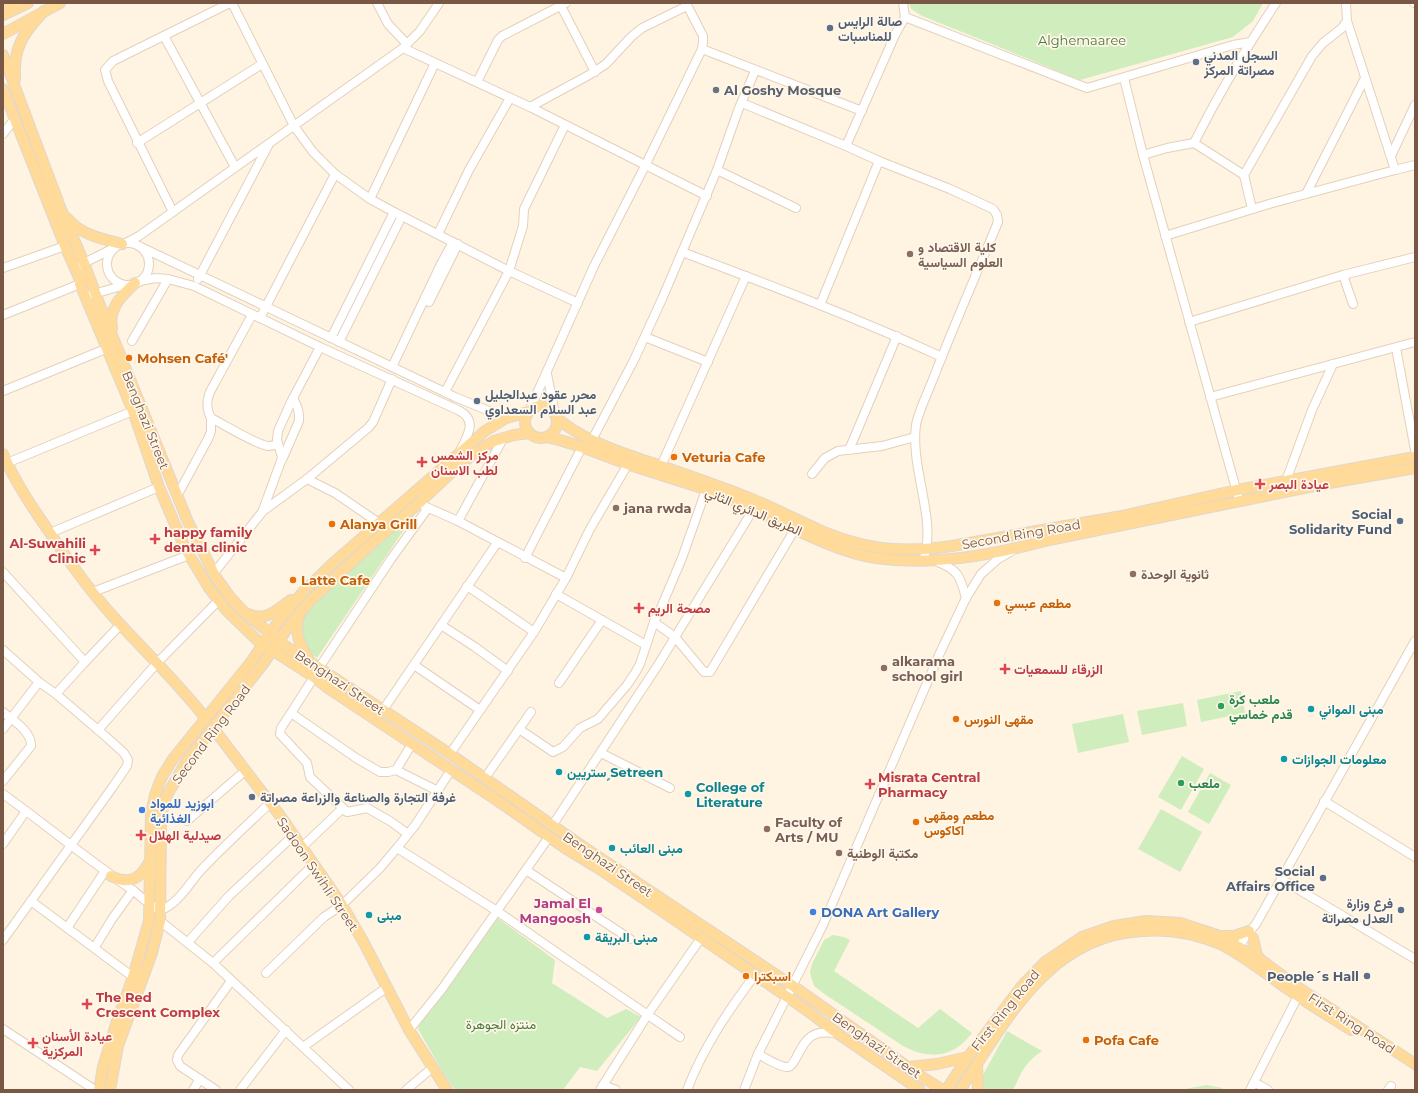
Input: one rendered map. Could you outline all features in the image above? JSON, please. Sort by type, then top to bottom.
[{"type":"main road","points":[[3,15],[28,3]]},
{"type":"main road","points":[[3,34],[60,3]]},
{"type":"main road","points":[[15,89],[14,70],[17,49],[27,30],[44,11]]},
{"type":"main road","name":"Benghazi Street","points":[[3,55],[62,212],[90,295],[111,346],[188,522],[214,573],[230,597],[244,612],[275,638],[310,661],[328,688],[787,996],[837,1034],[913,1087],[920,1090]]},
{"type":"main road","name":"Benghazi Street","points":[[3,89],[65,246],[80,267],[80,284],[90,295]]},
{"type":"main road","points":[[3,103],[19,132]]},
{"type":"main road","points":[[62,212],[75,227],[85,233],[120,245]]},
{"type":"main road","points":[[111,346],[113,309],[121,296],[134,283]]},
{"type":"main road","name":"Benghazi Street","points":[[111,346],[159,487],[189,555],[218,601],[241,625],[268,648],[317,672],[383,710],[450,754],[552,826],[793,986],[943,1090]]},
{"type":"main road","points":[[535,407],[549,407],[556,416],[557,424],[556,430],[552,434],[547,437],[539,438],[528,433],[504,437],[494,440],[472,455],[446,477],[423,506],[336,576],[275,638],[280,620],[304,591],[332,564],[460,452],[485,431],[506,418],[535,407]]},
{"type":"main road","points":[[528,433],[524,422],[529,410]]},
{"type":"main road","name":"Second Ring Road","points":[[556,416],[565,425],[592,440],[748,497],[824,532],[853,542],[879,548],[908,550],[927,550],[1122,516],[1286,480],[1415,457]]},
{"type":"main road","name":"الطريق الدائري الثاني","points":[[547,437],[582,447],[706,490],[851,552],[875,558],[923,561],[1016,548],[1324,484],[1415,468]]},
{"type":"main road","points":[[5,459],[16,482],[50,534],[93,592],[206,719]]},
{"type":"main road","points":[[1047,529],[1049,540]]},
{"type":"main road","points":[[244,612],[254,616],[267,616],[304,591]]},
{"type":"main road","points":[[302,609],[298,618],[297,631],[310,661]]},
{"type":"main road","name":"Second Ring Road","points":[[110,1090],[118,1046],[152,953],[160,922],[161,816],[166,797],[186,762],[213,728],[275,638]]},
{"type":"main road","points":[[99,1090],[103,1068],[116,1024],[133,976],[149,921],[151,814],[155,795],[173,759],[268,648]]},
{"type":"main road","name":"Sadoon Swihli Street","points":[[213,728],[294,835],[342,905],[386,988],[446,1090]]},
{"type":"main road","points":[[108,874],[118,880],[126,880],[137,877],[145,871],[149,862]]},
{"type":"main road","name":"First Ring Road","points":[[946,1090],[968,1057],[1021,987],[1033,974],[1056,954],[1082,937],[1106,928],[1130,923],[1164,921],[1180,923],[1220,936],[1415,1072]]},
{"type":"main road","name":"First Ring Road","points":[[960,1090],[994,1036],[1035,984],[1058,963],[1086,944],[1130,931],[1159,930],[1175,932],[1204,939],[1261,960],[1300,993],[1415,1064]]},
{"type":"main road","points":[[1220,936],[1234,936],[1253,931],[1257,955],[1261,960]]},
{"type":"main road","points":[[909,1067],[937,1064],[968,1057]]},
{"type":"main road","points":[[977,1064],[978,1090]]},
{"type":"street","points":[[173,212],[137,143],[108,81],[105,70],[113,61],[231,3],[294,126],[313,152],[335,174],[370,199],[394,212],[509,271],[578,303]]},
{"type":"street","points":[[377,3],[388,24],[405,46],[434,64],[530,107],[707,196]]},
{"type":"street","points":[[80,267],[139,236],[405,46],[420,31],[440,3]]},
{"type":"street","points":[[846,146],[895,35],[905,17],[903,3]]},
{"type":"street","points":[[1194,143],[1251,42],[1276,3]]},
{"type":"street","points":[[1340,3],[1347,18],[1395,170]]},
{"type":"street","points":[[1252,209],[1244,175],[1312,56],[1323,43],[1342,28],[1347,18],[1346,3]]},
{"type":"street","points":[[477,82],[498,40],[502,36],[564,4],[595,72]]},
{"type":"street","points":[[529,410],[547,374],[594,266],[702,49],[703,36],[686,4],[642,28],[631,37],[606,64],[595,72],[530,107]]},
{"type":"street","points":[[905,17],[1087,88],[1233,45],[1251,42]]},
{"type":"street","points":[[164,36],[235,167]]},
{"type":"street","points":[[702,49],[755,71],[862,111]]},
{"type":"street","points":[[137,143],[262,64]]},
{"type":"street","points":[[370,199],[434,64]]},
{"type":"street","points":[[592,440],[645,337],[707,196],[755,71]]},
{"type":"street","points":[[1124,78],[1143,155],[1237,490],[1239,502]]},
{"type":"street","points":[[1306,194],[1365,78]]},
{"type":"street","points":[[438,234],[469,170],[510,98]]},
{"type":"street","points":[[742,103],[879,161],[950,189],[992,209],[997,214],[998,222],[916,423],[915,457],[928,537],[927,550],[923,561]]},
{"type":"street","points":[[1390,156],[1415,105]]},
{"type":"street","points":[[3,134],[13,122]]},
{"type":"street","points":[[445,392],[509,271],[523,226],[524,209],[565,125]]},
{"type":"street","points":[[194,286],[270,142]]},
{"type":"street","points":[[1143,155],[1167,148],[1194,143],[1244,175]]},
{"type":"street","points":[[820,306],[879,161]]},
{"type":"street","points":[[1165,236],[1252,209],[1415,165]]},
{"type":"street","points":[[717,170],[796,208]]},
{"type":"street","points":[[260,318],[335,174]]},
{"type":"street","points":[[331,338],[394,212]]},
{"type":"street","points":[[339,342],[402,216]]},
{"type":"street","points":[[394,368],[456,243]]},
{"type":"street","points":[[140,247],[148,258],[147,271],[134,283],[117,282],[109,274],[107,264],[110,253],[120,245],[135,244],[445,392],[506,418]]},
{"type":"street","points":[[3,268],[65,246]]},
{"type":"street","points":[[682,252],[896,336],[942,357]]},
{"type":"street","points":[[1190,322],[1343,275],[1415,257]]},
{"type":"street","points":[[1343,275],[1352,304]]},
{"type":"street","points":[[662,466],[746,276]]},
{"type":"street","points":[[90,295],[156,278],[168,279],[194,286],[320,347],[458,410],[467,417],[470,428],[460,452]]},
{"type":"street","points":[[132,341],[168,279]]},
{"type":"street","points":[[3,315],[80,284]]},
{"type":"street","points":[[177,496],[211,431],[211,418],[207,407],[208,396],[252,315]]},
{"type":"street","points":[[849,450],[896,336]]},
{"type":"street","points":[[645,337],[708,362]]},
{"type":"street","points":[[1210,397],[1415,342]]},
{"type":"street","points":[[3,391],[111,346]]},
{"type":"street","points":[[281,461],[282,457],[276,440],[278,431],[293,398],[320,347]]},
{"type":"street","points":[[1396,348],[1415,450]]},
{"type":"street","points":[[1286,480],[1312,410],[1333,364]]},
{"type":"street","points":[[547,374],[556,416]]},
{"type":"street","points":[[214,573],[263,511],[307,479],[368,428],[376,416],[392,379]]},
{"type":"street","points":[[263,511],[281,461],[298,421],[298,407],[293,398]]},
{"type":"street","points":[[5,459],[133,411]]},
{"type":"street","points":[[211,418],[264,445],[268,446],[277,444]]},
{"type":"street","points":[[458,521],[504,437]]},
{"type":"street","points":[[812,474],[825,458],[838,451],[882,446],[915,437]]},
{"type":"street","points":[[525,558],[582,447]]},
{"type":"street","points":[[450,754],[534,632],[566,578],[590,529],[628,464]]},
{"type":"street","points":[[307,479],[335,493],[379,523]]},
{"type":"street","points":[[50,534],[159,487]]},
{"type":"street","points":[[519,730],[553,752],[559,750],[566,745],[577,730],[598,719],[627,686],[640,664],[654,622],[682,558],[706,490]]},
{"type":"street","points":[[410,496],[423,506],[458,521],[525,558],[553,570],[566,578]]},
{"type":"street","points":[[408,834],[370,809],[364,808],[347,812],[310,777],[307,763],[280,734],[281,728],[290,713],[391,559],[423,506]]},
{"type":"street","points":[[552,826],[601,753],[675,637],[753,510]]},
{"type":"street","points":[[654,622],[675,637],[704,672],[710,672],[795,529]]},
{"type":"street","points":[[383,710],[497,543]]},
{"type":"street","points":[[744,1090],[758,1054],[823,925],[939,655],[966,598],[981,574],[998,559],[1016,548]]},
{"type":"street","points":[[93,592],[189,555]]},
{"type":"street","points":[[935,560],[955,571],[961,578],[966,598]]},
{"type":"street","points":[[3,572],[85,662]]},
{"type":"street","points":[[468,586],[534,632]]},
{"type":"street","points":[[556,594],[646,646]]},
{"type":"street","points":[[98,730],[157,663],[218,601]]},
{"type":"street","points":[[559,683],[602,620]]},
{"type":"street","points":[[56,694],[121,624]]},
{"type":"street","points":[[441,625],[508,670]]},
{"type":"street","points":[[1242,952],[1324,801],[1415,641]]},
{"type":"street","points":[[3,650],[39,682],[56,694],[124,752],[128,760],[127,766],[31,901],[4,934]]},
{"type":"street","points":[[414,664],[480,710]]},
{"type":"street","points":[[3,729],[39,682]]},
{"type":"street","points":[[627,686],[638,694]]},
{"type":"street","points":[[3,712],[30,737],[31,746],[3,781]]},
{"type":"street","points":[[485,778],[531,712]]},
{"type":"street","points":[[290,713],[356,758],[380,772],[396,770],[438,791]]},
{"type":"street","points":[[396,770],[412,744]]},
{"type":"street","points":[[601,753],[670,788]]},
{"type":"street","points":[[187,821],[246,770]]},
{"type":"street","points":[[266,973],[324,917],[342,905],[368,881],[398,848],[451,770]]},
{"type":"street","points":[[3,794],[108,874],[133,890],[149,904],[161,910],[178,899],[203,869],[270,803]]},
{"type":"street","points":[[1324,801],[1415,857]]},
{"type":"street","points":[[302,847],[343,808]]},
{"type":"street","points":[[3,844],[26,811]]},
{"type":"street","points":[[188,942],[229,896],[294,835]]},
{"type":"street","points":[[410,1030],[442,989],[549,837]]},
{"type":"street","points":[[398,848],[497,910],[568,961],[680,1036]]},
{"type":"street","points":[[213,963],[314,864]]},
{"type":"street","points":[[526,870],[630,938]]},
{"type":"street","points":[[67,928],[108,874]]},
{"type":"street","points":[[1281,879],[1415,959]]},
{"type":"street","points":[[95,947],[112,919],[133,890]]},
{"type":"street","points":[[31,901],[133,976]]},
{"type":"street","points":[[160,922],[188,942],[213,963],[349,1090]]},
{"type":"street","points":[[616,1090],[601,1087],[648,1014],[701,938]]},
{"type":"street","points":[[687,1090],[704,1051],[722,1021],[755,975]]},
{"type":"street","points":[[216,1090],[180,1066],[178,1055],[231,981]]},
{"type":"street","points":[[303,1047],[386,988]]},
{"type":"street","points":[[1250,1090],[1300,993]]},
{"type":"street","points":[[3,1029],[95,1090]]},
{"type":"street","points":[[240,1090],[286,1030]]},
{"type":"street","points":[[758,1054],[784,1067],[790,1067],[793,1065],[798,1052],[808,1038],[822,1032],[837,1034]]},
{"type":"street","points":[[406,1090],[432,1068]]},
{"type":"street","points":[[193,1090],[200,1079]]},
{"type":"street","points":[[1254,1082],[1268,1090]]},
{"type":"green space","name":"Alghemaaree","points":[[909,3],[1263,3],[1253,21],[1233,37],[1080,80],[922,16],[911,9]]},
{"type":"green space","points":[[416,512],[317,658],[307,651],[301,639],[302,620],[309,608]]},
{"type":"green space","name":"ملعب كرة قدم خماسي","points":[[1241,691],[1245,713],[1201,722],[1197,700]]},
{"type":"green space","points":[[1183,703],[1187,726],[1142,735],[1137,711]]},
{"type":"green space","points":[[1123,714],[1129,742],[1078,753],[1072,724]]},
{"type":"green space","name":"ملعب","points":[[1182,756],[1204,769],[1181,810],[1158,797]]},
{"type":"green space","points":[[1210,773],[1231,785],[1209,824],[1188,812]]},
{"type":"green space","points":[[1161,809],[1202,832],[1180,872],[1138,849]]},
{"type":"green space","name":"منتزه الجوهرة","points":[[495,916],[555,960],[552,983],[607,1018],[626,1009],[641,1017],[597,1071],[580,1067],[563,1090],[455,1090],[445,1076],[418,1029],[423,1016],[436,1002]]},
{"type":"green space","points":[[833,935],[850,940],[834,971],[918,1028],[940,1009],[972,1033],[957,1048],[949,1052],[932,1055],[922,1053],[903,1046],[826,995],[814,986],[810,973],[812,964],[824,940]]},
{"type":"green space","points":[[1007,1031],[1042,1051],[1027,1064],[1013,1090],[984,1090],[983,1075]]},
{"type":"green space","points":[[1207,1085],[1222,1088],[1224,1090],[1179,1090]]},
{"type":"place","name":"صالة الرايس للمناسبات","points":[[830,28]]},
{"type":"place","name":"السجل المدني مصراتة المركز","points":[[1196,62]]},
{"type":"place","name":"Al Goshy Mosque","points":[[716,90]]},
{"type":"place","name":"كلية الاقتصاد و العلوم السياسية","points":[[910,254]]},
{"type":"place","name":"Mohsen Café'","points":[[129,358]]},
{"type":"place","name":"محرر عقود عبدالجليل عبد السلام السعداوي","points":[[477,401]]},
{"type":"place","name":"Veturia Cafe","points":[[674,457]]},
{"type":"place","name":"مركز الشمس لطب الاسنان","points":[[422,462]]},
{"type":"place","name":"عيادة البصر","points":[[1260,484]]},
{"type":"place","name":"jana rwda","points":[[616,508]]},
{"type":"place","name":"Social Solidarity Fund","points":[[1400,521]]},
{"type":"place","name":"Alanya Grill","points":[[332,524]]},
{"type":"place","name":"happy family dental clinic","points":[[155,539]]},
{"type":"place","name":"Al-Suwahili Clinic","points":[[95,550]]},
{"type":"place","name":"ثانوية الوحدة","points":[[1133,574]]},
{"type":"place","name":"Latte Cafe","points":[[293,580]]},
{"type":"place","name":"مطعم عبسي","points":[[997,603]]},
{"type":"place","name":"مصحة الريم","points":[[639,608]]},
{"type":"place","name":"alkarama school girl","points":[[884,668]]},
{"type":"place","name":"الزرقاء للسمعيات","points":[[1005,669]]},
{"type":"place","name":"ملعب كرة قدم خماسي","points":[[1221,706]]},
{"type":"place","name":"مبنى المواني","points":[[1311,709]]},
{"type":"place","name":"مقهى النورس","points":[[956,719]]},
{"type":"place","name":"معلومات الجوازات","points":[[1284,759]]},
{"type":"place","name":"ستريين ٍSetreen","points":[[559,772]]},
{"type":"place","name":"ملعب","points":[[1181,783]]},
{"type":"place","name":"Misrata Central Pharmacy","points":[[870,784]]},
{"type":"place","name":"College of Literature","points":[[688,794]]},
{"type":"place","name":"غرفة التجارة والصناعة والزراعة مصراتة","points":[[252,797]]},
{"type":"place","name":"ابوزيد للمواد الغذائية","points":[[142,810]]},
{"type":"place","name":"مطعم ومقهى اكاكوس","points":[[916,822]]},
{"type":"place","name":"Faculty of Arts / MU","points":[[767,829]]},
{"type":"place","name":"صيدلية الهلال","points":[[141,835]]},
{"type":"place","name":"مبنى العائب","points":[[612,848]]},
{"type":"place","name":"مكتبة الوطنية","points":[[839,853]]},
{"type":"place","name":"Social Affairs Office","points":[[1323,878]]},
{"type":"place","name":"Jamal El Mangoosh","points":[[599,910]]},
{"type":"place","name":"فرع وزارة العدل مصراتة","points":[[1401,910]]},
{"type":"place","name":"DONA Art Gallery","points":[[813,912]]},
{"type":"place","name":"مبنى","points":[[369,915]]},
{"type":"place","name":"مبنى البريقة","points":[[587,937]]},
{"type":"place","name":"اسبكترا","points":[[746,976]]},
{"type":"place","name":"People´s Hall","points":[[1367,976]]},
{"type":"place","name":"The Red Crescent Complex","points":[[87,1004]]},
{"type":"place","name":"Pofa Cafe","points":[[1086,1040]]},
{"type":"place","name":"عيادة الأسنان المركزية","points":[[33,1043]]}]
